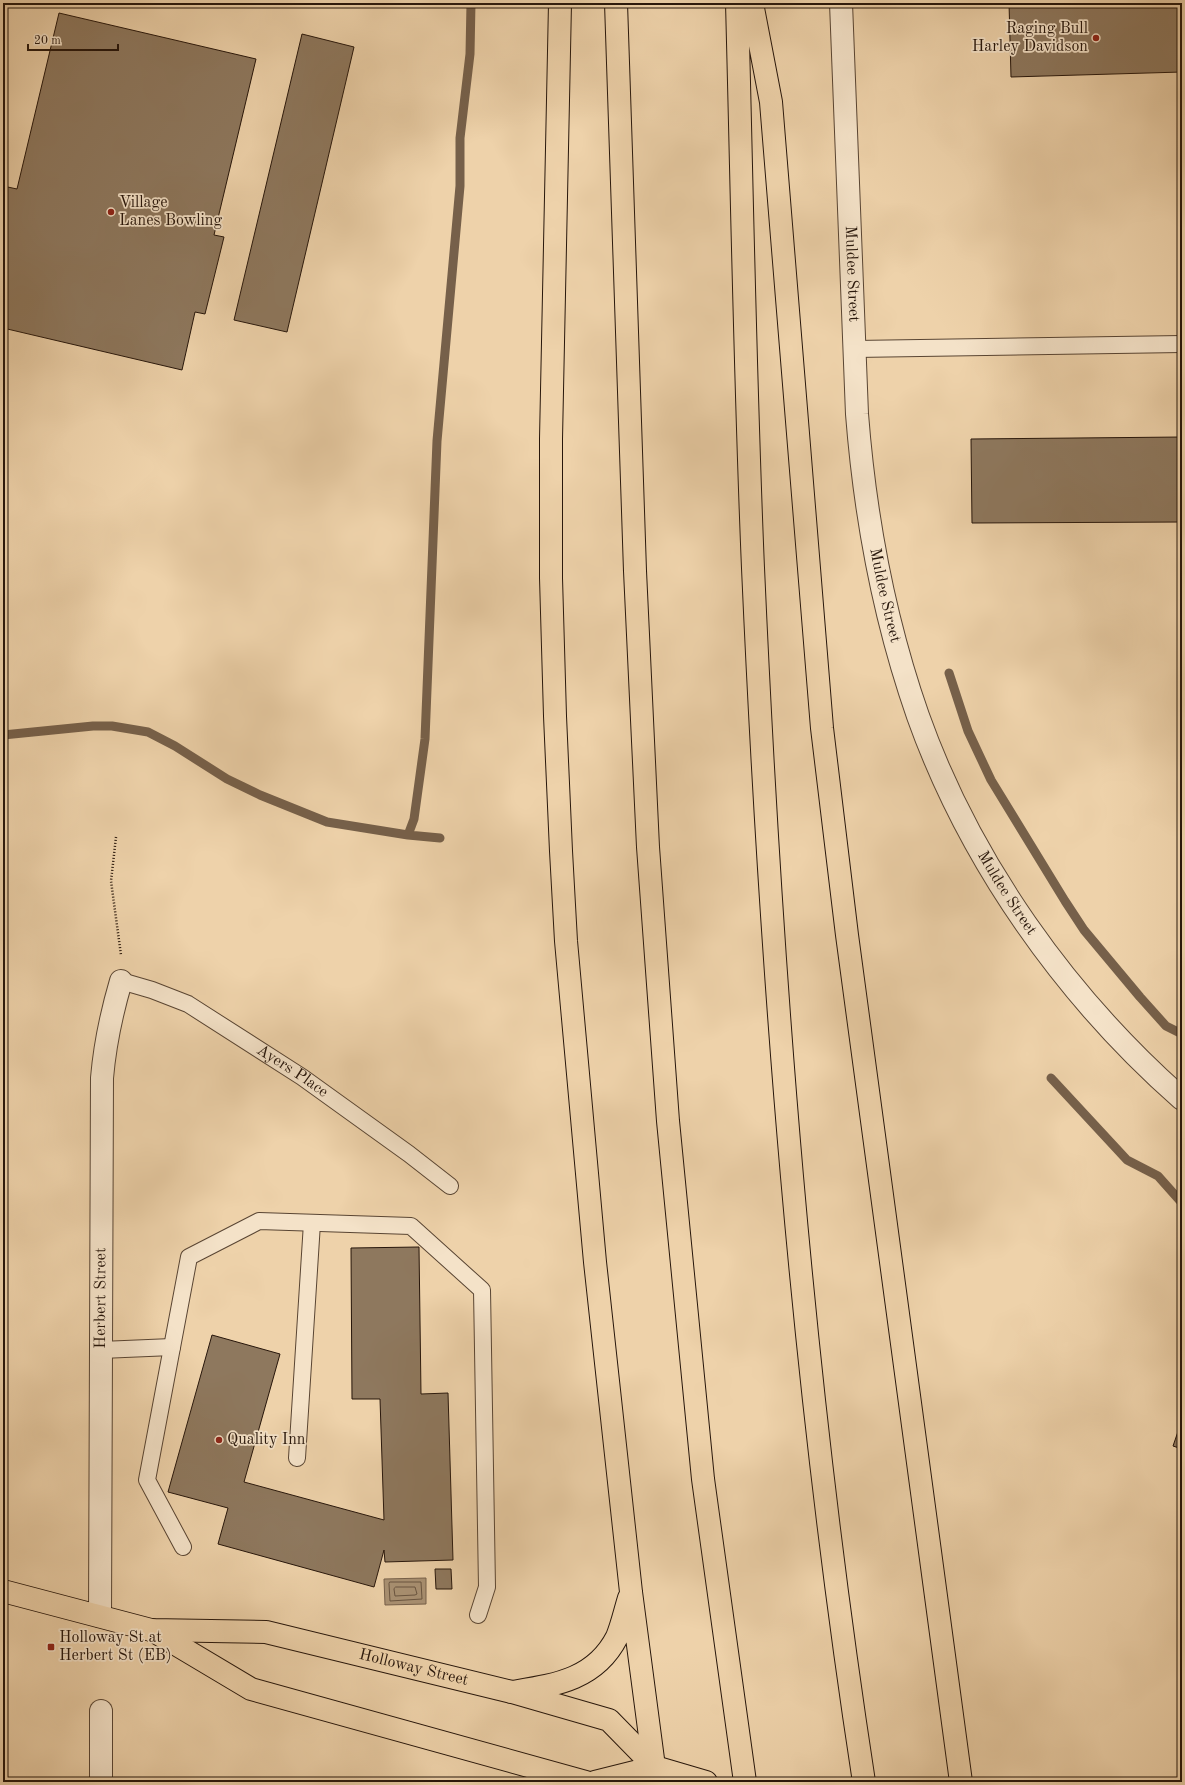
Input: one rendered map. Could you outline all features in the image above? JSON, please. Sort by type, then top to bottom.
[{"type":"main road","points":[[560,3],[551,439],[551,578],[555,723],[566,941],[595,1262],[631,1592],[655,1775]]},
{"type":"main road","points":[[616,3],[634,555],[648,847],[668,1121],[702,1471],[733,1704],[745,1782]]},
{"type":"main road","points":[[737,3],[753,567],[767,840],[782,1063],[820,1465],[864,1782]]},
{"type":"main road","points":[[752,3],[772,102],[822,728],[848,943],[961,1782]]},
{"type":"main road","name":"Holloway Street","points":[[3,1591],[151,1630],[266,1632],[512,1692],[609,1720],[655,1775]]},
{"type":"main road","points":[[512,1692],[558,1684],[576,1678],[589,1670],[600,1660],[617,1636],[631,1592]]},
{"type":"main road","name":"Holloway Street","points":[[151,1630],[251,1689],[586,1782]]},
{"type":"main road","points":[[595,1782],[655,1775],[706,1782]]},
{"type":"street","name":"Muldee Street","points":[[841,3],[861,463],[877,566],[903,669],[918,716],[937,764],[961,815],[990,868],[1059,967],[1095,1012],[1135,1055],[1182,1099]]},
{"type":"street","name":"Herbert Street","points":[[100,1616],[102,1078],[105,1044],[110,1016],[122,981]]},
{"type":"street","points":[[101,1711],[101,1782]]},
{"type":"lane","points":[[855,350],[1182,344]]},
{"type":"lane","name":"Ayers Place","points":[[122,981],[152,990],[188,1004],[302,1077],[409,1154],[450,1186]]},
{"type":"lane","points":[[183,1547],[147,1480],[189,1257],[259,1221],[411,1226],[482,1290],[487,1587],[478,1615]]},
{"type":"lane","points":[[297,1458],[312,1222]]},
{"type":"lane","points":[[101,1350],[172,1347]]},
{"type":"path","points":[[116,837],[111,880],[122,956],[122,981]]},
{"type":"water","points":[[426,1578],[426,1604],[385,1605],[384,1579]]},
{"type":"building","name":"Raging Bull Harley Davidson","points":[[1009,3],[1182,3],[1182,72],[1011,77]]},
{"type":"building","name":"Village Lanes Bowling","points":[[59,13],[256,59],[214,235],[224,237],[205,314],[195,312],[182,370],[3,328],[3,248],[6,236],[3,236],[3,186],[17,189]]},
{"type":"building","points":[[302,34],[354,47],[287,332],[234,320]]},
{"type":"building","points":[[1182,437],[1182,522],[972,523],[971,439]]},
{"type":"building","name":"Quality Inn","points":[[419,1247],[421,1394],[448,1393],[453,1560],[385,1562],[384,1550],[374,1587],[218,1544],[228,1508],[168,1492],[212,1335],[280,1354],[244,1482],[384,1520],[380,1399],[352,1399],[351,1248]]},
{"type":"building","points":[[1182,1420],[1182,1449],[1173,1446]]},
{"type":"building","points":[[435,1569],[451,1569],[452,1589],[436,1589]]},
{"type":"waterway","points":[[408,835],[414,819],[425,739],[437,441],[460,186],[460,138],[470,54],[471,3]]},
{"type":"waterway","points":[[949,673],[968,731],[991,780],[1065,901],[1084,930],[1140,997],[1166,1026],[1182,1034]]},
{"type":"waterway","points":[[3,735],[93,726],[112,726],[148,732],[175,746],[227,779],[260,795],[327,822],[408,835],[440,838]]},
{"type":"waterway","points":[[1051,1078],[1127,1160],[1158,1176],[1182,1203]]},
{"type":"place","name":"Raging Bull Harley Davidson","points":[[1096,38]]},
{"type":"place","name":"Village Lanes Bowling","points":[[111,212]]},
{"type":"place","name":"Quality Inn","points":[[219,1440]]},
{"type":"place","name":"Holloway St at Herbert St (EB)","points":[[51,1647]]}]
